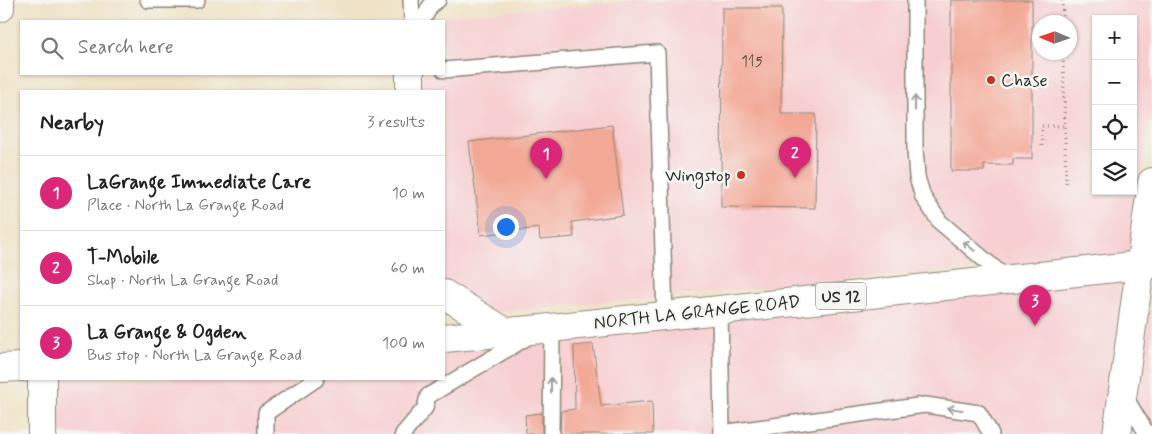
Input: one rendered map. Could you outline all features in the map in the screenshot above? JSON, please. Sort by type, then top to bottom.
[{"type":"main road","points":[[0,0],[0,8]]},
{"type":"main road","points":[[410,75],[410,90]]},
{"type":"main road","points":[[1117,434],[1146,264],[1152,182]]},
{"type":"main road","name":"NORTH LA GRANGE ROAD","points":[[546,328],[1146,264]]},
{"type":"main road","points":[[445,295],[505,332]]},
{"type":"main road","name":"US 12","points":[[445,338],[546,328]]},
{"type":"main road","points":[[0,368],[20,367]]},
{"type":"main road","points":[[42,380],[42,434]]},
{"type":"lane","points":[[148,0],[197,0]]},
{"type":"lane","points":[[411,0],[412,20]]},
{"type":"lane","points":[[423,20],[431,5],[438,0]]},
{"type":"lane","points":[[915,0],[915,149],[917,177],[923,196],[940,222],[1006,278]]},
{"type":"lane","points":[[445,70],[657,53],[665,316]]},
{"type":"lane","points":[[720,310],[722,433],[925,405],[979,413],[991,434]]},
{"type":"lane","points":[[403,434],[425,408],[428,396],[546,328],[551,434]]},
{"type":"lane","points":[[266,434],[266,413],[315,380]]},
{"type":"lane","points":[[1123,394],[1147,434]]},
{"type":"path","points":[[1062,0],[1063,15]]},
{"type":"path","points":[[1063,60],[1066,184]]},
{"type":"path","points":[[1042,146],[1042,126],[1065,126]]},
{"type":"shaded area","points":[[641,0],[1152,0],[1152,103],[1132,254],[445,317],[445,90],[404,90],[404,75],[445,75],[445,20],[414,20]]},
{"type":"shaded area","points":[[1133,275],[1110,434],[51,434],[51,380],[445,380],[445,339]]},
{"type":"shaded area","points":[[1152,298],[1152,434],[1129,434]]},
{"type":"building","name":"Chase","points":[[951,0],[1032,0],[1032,159],[1013,159],[1013,165],[984,165],[984,171],[951,171]]},
{"type":"building","points":[[722,8],[782,8],[781,114],[816,114],[815,208],[721,207]]},
{"type":"building","points":[[612,125],[623,215],[572,222],[574,237],[540,240],[539,228],[481,235],[469,142]]},
{"type":"building","points":[[593,344],[601,406],[652,401],[653,434],[560,434],[561,411],[575,409],[574,346]]},
{"type":"building","points":[[542,413],[542,434],[526,434],[525,415]]},
{"type":"place","name":"Chase","points":[[991,80]]},
{"type":"place","name":"Wingstop","points":[[741,175]]},
{"type":"place","name":"T-Mobile","points":[[795,178]]},
{"type":"place","name":"LaGrange Immediate Care","points":[[546,179]]},
{"type":"place","name":"La Grange & Ogden","points":[[1035,326]]}]
